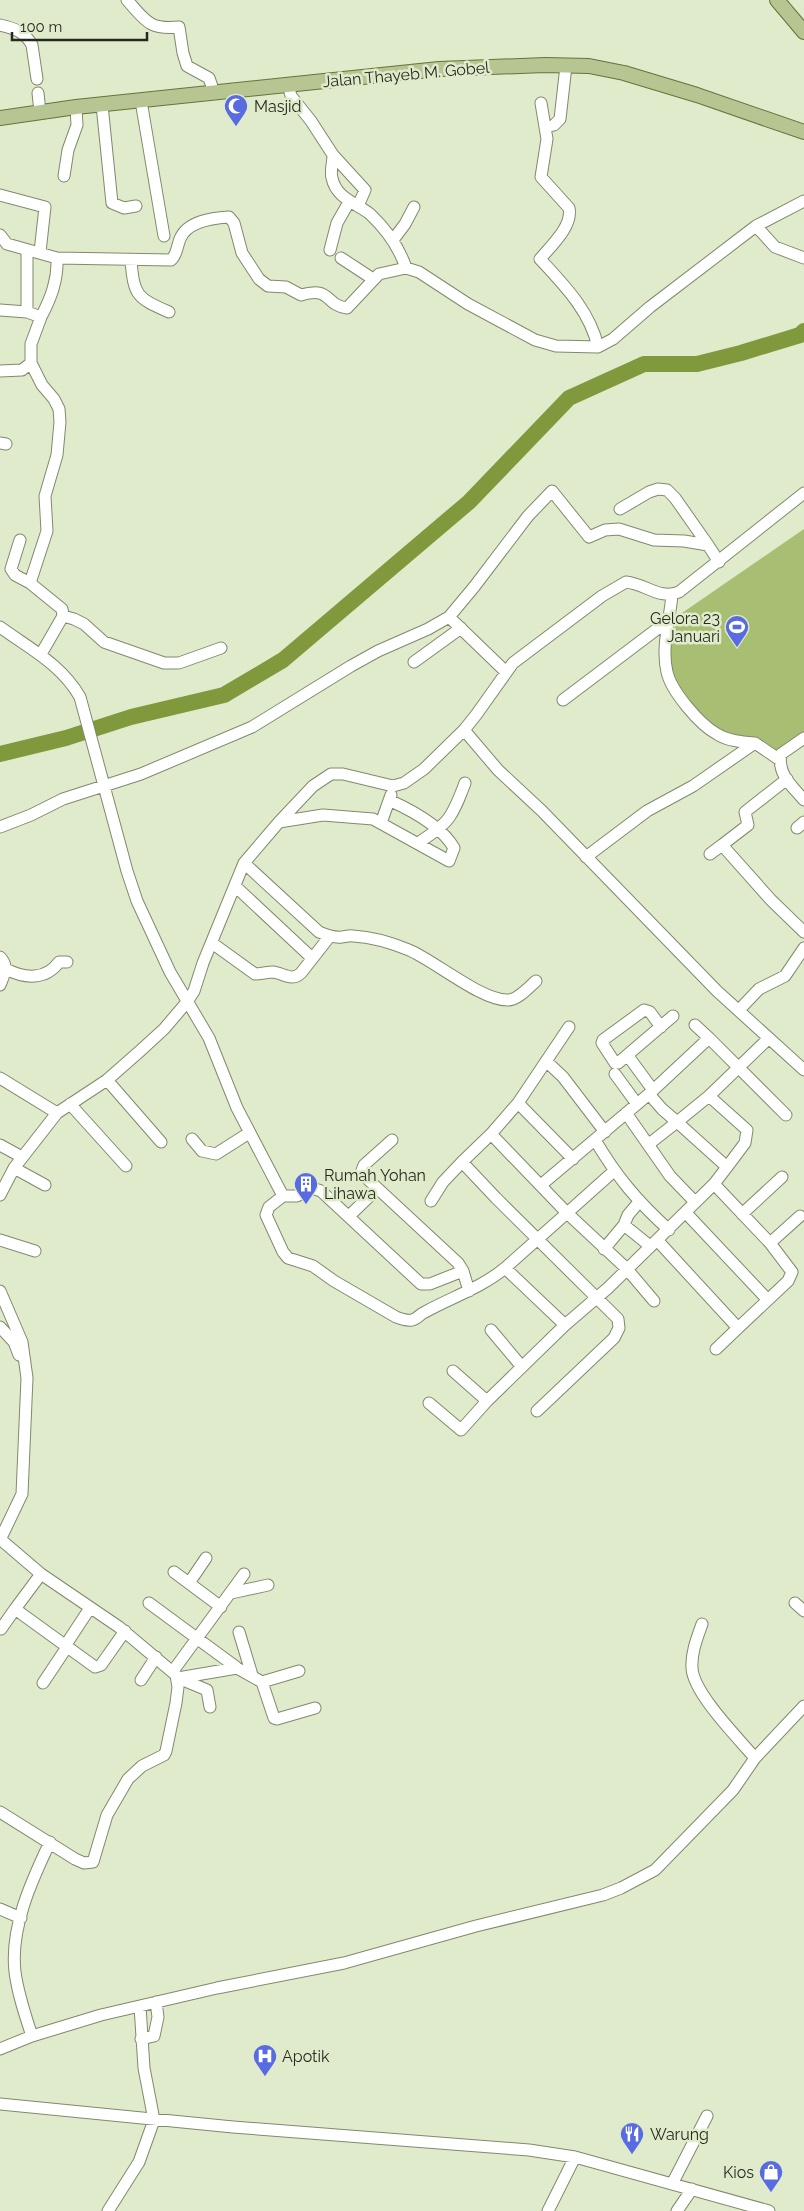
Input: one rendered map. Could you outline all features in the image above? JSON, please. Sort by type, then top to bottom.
[{"type":"main road","points":[[777,0],[804,32]]},
{"type":"main road","name":"Jalan Thayeb M. Gobel","points":[[0,118],[214,92],[439,69],[589,66],[624,73],[697,95],[804,132]]},
{"type":"street","points":[[127,0],[152,25],[158,28],[179,27],[182,53],[187,66],[209,78],[214,92]]},
{"type":"street","points":[[0,25],[21,31],[30,40],[37,79]]},
{"type":"street","points":[[545,127],[554,125],[560,119],[566,66]]},
{"type":"street","points":[[288,84],[291,96],[311,121],[333,156],[365,190],[338,223],[330,250]]},
{"type":"street","points":[[38,93],[40,112]]},
{"type":"street","points":[[140,101],[164,236]]},
{"type":"street","points":[[541,103],[548,139],[542,177],[569,208],[570,213],[569,222],[540,258],[590,320],[598,347]]},
{"type":"street","points":[[102,105],[112,203],[124,208],[136,206]]},
{"type":"street","points":[[64,176],[68,150],[77,125],[76,108]]},
{"type":"street","points":[[333,156],[331,177],[334,184],[353,204],[369,214],[393,240],[406,268]]},
{"type":"street","points":[[0,195],[45,208],[40,252]]},
{"type":"street","points":[[0,235],[7,244],[57,258],[173,260],[180,238],[190,227],[197,222],[229,217],[234,223],[242,253],[259,279],[268,286],[286,286],[301,295],[316,291],[322,293],[338,306],[347,308],[360,296],[373,279],[388,271],[406,268],[419,272],[468,304],[535,340],[556,346],[598,347],[613,339],[650,307],[756,226],[804,201]]},
{"type":"street","points":[[393,240],[405,224],[414,207]]},
{"type":"street","points":[[756,226],[775,247],[804,258]]},
{"type":"street","points":[[26,312],[27,250]]},
{"type":"street","points":[[30,583],[47,531],[45,496],[56,456],[60,422],[54,399],[42,385],[31,363],[31,344],[53,290],[57,258]]},
{"type":"street","points":[[341,258],[373,279]]},
{"type":"street","points":[[131,260],[135,289],[149,303],[170,312]]},
{"type":"street","points":[[0,310],[26,312],[41,317]]},
{"type":"street","points":[[0,371],[22,370],[31,363]]},
{"type":"street","points":[[620,509],[649,492],[658,489],[667,490],[675,498],[719,562]]},
{"type":"street","points":[[0,827],[31,815],[63,799],[104,787],[182,758],[252,727],[351,666],[428,630],[449,617],[528,516],[552,491],[589,537],[605,530],[619,529],[654,540],[684,541],[708,546]]},
{"type":"street","points":[[0,1194],[14,1168],[57,1113],[107,1080],[164,1028],[187,1002],[194,991],[244,863],[313,786],[331,774],[362,778],[393,786],[404,784],[464,730],[476,716],[506,672],[525,653],[613,587],[626,582],[634,583],[661,595],[672,595],[679,592],[719,562],[804,492]]},
{"type":"street","points":[[20,540],[11,569],[15,575],[30,583],[62,609],[63,616],[41,654]]},
{"type":"street","points":[[672,595],[666,640],[666,671],[674,689],[705,726],[716,734],[737,741],[754,743],[780,760]]},
{"type":"street","points":[[63,616],[84,624],[104,642],[164,663],[179,663],[221,648]]},
{"type":"street","points":[[449,617],[506,672]]},
{"type":"street","points":[[563,700],[669,620]]},
{"type":"street","points":[[0,626],[41,654],[71,682],[80,698],[126,871],[137,901],[170,972],[209,1038],[237,1108],[283,1196]]},
{"type":"street","points":[[414,662],[461,628]]},
{"type":"street","points":[[464,730],[498,770],[542,811],[672,946],[804,1070]]},
{"type":"street","points":[[804,738],[781,754],[780,760],[781,772],[804,800]]},
{"type":"street","points":[[586,857],[647,811],[693,786],[754,743]]},
{"type":"street","points":[[710,854],[748,825],[745,812],[786,779]]},
{"type":"street","points":[[418,844],[438,830],[450,818],[458,804],[465,783]]},
{"type":"street","points":[[381,823],[391,801],[393,786]]},
{"type":"street","points":[[279,822],[323,815],[373,819],[449,861],[454,848],[448,839],[409,809],[391,801]]},
{"type":"street","points":[[722,845],[771,900],[804,932]]},
{"type":"street","points":[[244,863],[319,932],[340,937],[351,935],[380,941],[408,950],[489,996],[509,1000],[516,998],[536,981]]},
{"type":"street","points":[[235,886],[312,958]]},
{"type":"street","points":[[212,943],[256,974],[270,972],[298,977],[330,936]]},
{"type":"street","points":[[739,1010],[759,989],[785,976],[804,948]]},
{"type":"street","points":[[0,957],[4,961],[6,969],[0,986]]},
{"type":"street","points":[[6,969],[22,976],[42,976],[54,969],[59,962],[67,962]]},
{"type":"street","points":[[661,1027],[650,1012],[644,1010],[603,1040],[603,1046],[615,1063],[618,1063],[628,1056],[674,1016]]},
{"type":"street","points":[[695,1024],[786,1114]]},
{"type":"street","points":[[432,1201],[448,1176],[491,1134],[518,1104],[569,1027]]},
{"type":"street","points":[[541,1186],[651,1092],[709,1038]]},
{"type":"street","points":[[649,1144],[709,1096],[769,1038]]},
{"type":"street","points":[[628,1056],[662,1110],[727,1167]]},
{"type":"street","points":[[546,1061],[563,1077],[605,1132]]},
{"type":"street","points":[[615,1074],[637,1104]]},
{"type":"street","points":[[0,1078],[57,1113]]},
{"type":"street","points":[[107,1080],[161,1142]]},
{"type":"street","points":[[429,1403],[460,1430],[487,1400],[626,1268],[669,1230],[714,1184],[745,1143],[747,1130],[709,1096]]},
{"type":"street","points":[[70,1104],[126,1166]]},
{"type":"street","points":[[518,1104],[573,1158]]},
{"type":"street","points":[[626,1114],[670,1176],[695,1202]]},
{"type":"street","points":[[192,1139],[202,1151],[216,1154],[249,1133]]},
{"type":"street","points":[[491,1134],[567,1213],[626,1268],[654,1301]]},
{"type":"street","points":[[392,1140],[364,1165],[361,1170],[363,1176],[458,1263],[463,1271],[469,1291]]},
{"type":"street","points":[[595,1140],[614,1171],[639,1202],[669,1230]]},
{"type":"street","points":[[0,1145],[22,1158]]},
{"type":"street","points":[[462,1162],[595,1299],[618,1320],[620,1328],[617,1334],[537,1411]]},
{"type":"street","points":[[14,1168],[45,1185]]},
{"type":"street","points":[[463,1271],[430,1284],[421,1284],[349,1216],[316,1189],[297,1196],[283,1196],[269,1207],[266,1215],[283,1252],[288,1258],[314,1266],[334,1281],[396,1317],[405,1320],[414,1319],[495,1276],[614,1171]]},
{"type":"street","points":[[742,1214],[782,1177]]},
{"type":"street","points":[[714,1184],[798,1272],[767,1299],[716,1349]]},
{"type":"street","points":[[349,1216],[377,1189]]},
{"type":"street","points":[[604,1249],[624,1225],[628,1216],[639,1202]]},
{"type":"street","points":[[686,1213],[767,1299]]},
{"type":"street","points":[[770,1243],[800,1216]]},
{"type":"street","points":[[624,1225],[654,1243],[738,1328]]},
{"type":"street","points":[[0,1240],[35,1251]]},
{"type":"street","points":[[505,1268],[565,1325]]},
{"type":"street","points":[[0,1291],[22,1342],[27,1363],[26,1433],[22,1494],[0,1540],[41,1574],[125,1631],[175,1675],[207,1690],[210,1707]]},
{"type":"street","points":[[0,1327],[18,1348],[26,1396]]},
{"type":"street","points":[[491,1330],[522,1367]]},
{"type":"street","points":[[453,1371],[487,1400]]},
{"type":"street","points":[[189,1583],[206,1558]]},
{"type":"street","points":[[174,1572],[221,1607]]},
{"type":"street","points":[[1,1628],[41,1574]]},
{"type":"street","points":[[0,1812],[84,1863],[93,1862],[107,1815],[128,1779],[142,1766],[161,1757],[166,1751],[176,1703],[175,1675],[198,1638],[244,1574]]},
{"type":"street","points":[[231,1593],[268,1586]]},
{"type":"street","points":[[149,1603],[236,1667],[252,1674],[262,1682],[274,1718],[278,1719],[315,1708]]},
{"type":"street","points":[[795,1603],[804,1611]]},
{"type":"street","points":[[43,1683],[90,1608]]},
{"type":"street","points":[[15,1609],[95,1667],[98,1667],[125,1631]]},
{"type":"street","points":[[702,1624],[695,1642],[692,1671],[699,1690],[712,1709],[755,1758]]},
{"type":"street","points":[[239,1632],[252,1674]]},
{"type":"street","points":[[141,1680],[156,1657]]},
{"type":"street","points":[[175,1675],[236,1667]]},
{"type":"street","points":[[262,1682],[299,1671]]},
{"type":"street","points":[[0,2049],[32,2036],[140,2006],[344,1962],[476,1926],[603,1895],[622,1888],[655,1870],[733,1790],[755,1758],[804,1706]]},
{"type":"street","points":[[32,2036],[20,2000],[15,1970],[16,1942],[32,1883],[50,1842]]},
{"type":"street","points":[[0,1909],[21,1918]]},
{"type":"street","points":[[142,2039],[154,2036],[158,2017],[156,2002]]},
{"type":"street","points":[[108,2211],[139,2162],[154,2120],[144,2068],[140,2006]]},
{"type":"street","points":[[0,2104],[154,2120],[529,2150],[572,2163],[672,2184],[689,2194],[769,2211]]},
{"type":"street","points":[[672,2184],[707,2116]]},
{"type":"street","points":[[548,2211],[572,2163]]},
{"type":"street","points":[[677,2211],[689,2194]]},
{"type":"green space","name":"Gelora 23 Januari","points":[[804,529],[804,732],[780,751],[724,739],[677,688],[669,661],[670,636],[682,613]]},
{"type":"waterway","points":[[0,754],[66,738],[131,717],[224,695],[283,660],[469,502],[569,398],[644,364],[697,364],[800,335],[804,331]]},
{"type":"place","name":"Masjid","points":[[236,127]]},
{"type":"place","name":"Gelora 23 Januari","points":[[737,648]]},
{"type":"place","name":"Rumah Yohan Lihawa","points":[[306,1205]]},
{"type":"place","name":"Apotik","points":[[265,2077]]},
{"type":"place","name":"Warung","points":[[632,2155]]},
{"type":"place","name":"Kios","points":[[771,2193]]}]
